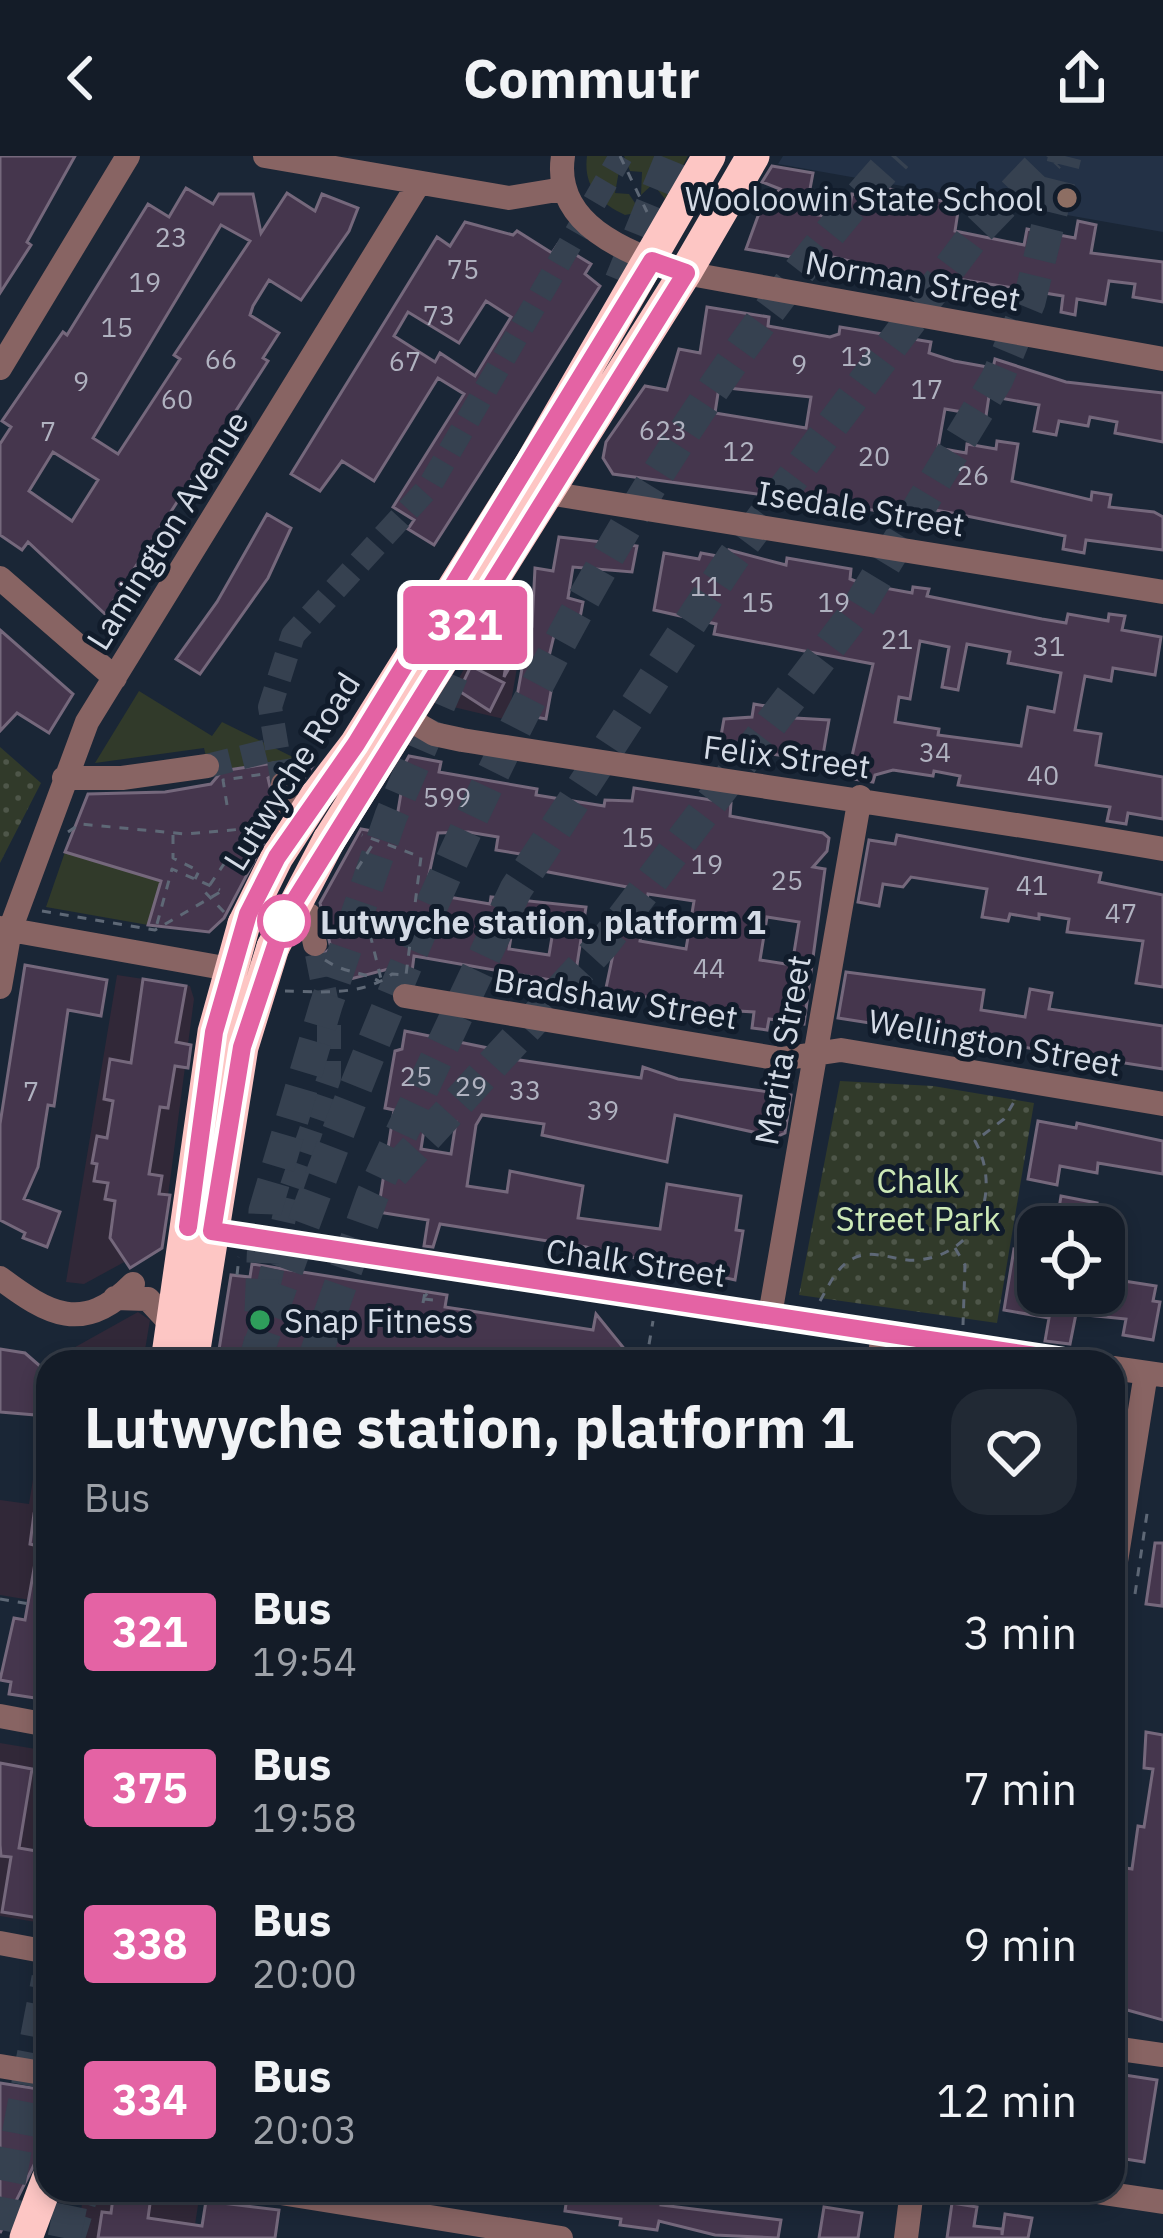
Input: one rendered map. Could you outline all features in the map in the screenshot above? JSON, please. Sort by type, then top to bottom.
[{"type":"highway","name":"Lutwyche Road","points":[[260,970],[235,912],[277,857],[296,794],[356,744],[652,261],[709,156]]},
{"type":"highway","name":"Lutwyche Road","points":[[169,1350],[260,970],[297,894],[350,823],[407,718],[686,273],[753,156]]},
{"type":"highway","name":"Lutwyche Road","points":[[193,1350],[200,1229]]},
{"type":"highway","points":[[26,2238],[39,2202]]},
{"type":"highway","points":[[51,2238],[62,2202]]},
{"type":"street","points":[[0,368],[128,156]]},
{"type":"street","points":[[265,156],[515,199],[563,189],[563,156]]},
{"type":"street","name":"Lamington Avenue","points":[[0,987],[3,933],[87,722],[419,183]]},
{"type":"street","name":"Norman Street","points":[[563,189],[586,224],[652,261],[686,273],[1163,358]]},
{"type":"street","name":"Isedale Street","points":[[548,493],[1163,592]]},
{"type":"street","points":[[0,578],[115,678]]},
{"type":"street","name":"Felix Street","points":[[407,718],[434,734],[462,740],[728,783],[860,797],[1163,850]]},
{"type":"street","points":[[64,778],[122,778],[207,766]]},
{"type":"street","name":"Marita Street","points":[[770,1315],[860,797]]},
{"type":"street","points":[[309,915],[315,949]]},
{"type":"street","points":[[3,933],[260,970]]},
{"type":"street","name":"Bradshaw Street","points":[[405,985],[782,1059],[815,1053]]},
{"type":"street","name":"Wellington Street","points":[[815,1053],[841,1050],[1163,1104]]},
{"type":"street","name":"Chalk Street","points":[[200,1229],[999,1350]]},
{"type":"street","points":[[0,1278],[59,1316],[80,1315],[124,1291],[148,1299],[172,1326]]},
{"type":"street","points":[[881,1350],[883,1332]]},
{"type":"street","points":[[1125,1580],[1154,1374]]},
{"type":"street","points":[[0,1716],[36,1723]]},
{"type":"street","points":[[0,1943],[36,1950]]},
{"type":"street","points":[[1125,2050],[1163,2055]]},
{"type":"street","points":[[0,2066],[36,2072]]},
{"type":"street","points":[[1125,2197],[1163,2203]]},
{"type":"street","points":[[339,2202],[561,2238]]},
{"type":"street","points":[[906,2238],[910,2202]]},
{"type":"path","points":[[620,156],[647,212]]},
{"type":"path","points":[[350,823],[376,840],[422,856],[405,985]]},
{"type":"path","points":[[66,833],[80,824],[173,833],[243,829]]},
{"type":"path","points":[[173,833],[172,858],[199,871],[195,879]]},
{"type":"path","points":[[357,869],[376,840]]},
{"type":"path","points":[[226,861],[205,892],[235,912]]},
{"type":"path","points":[[156,926],[172,869],[222,891],[235,912]]},
{"type":"path","points":[[33,908],[156,926],[222,891]]},
{"type":"path","points":[[370,934],[382,983]]},
{"type":"path","points":[[315,949],[349,976],[368,974],[382,983]]},
{"type":"path","points":[[260,970],[340,992],[382,983],[392,974],[405,985]]},
{"type":"path","points":[[819,1302],[849,1260],[873,1253],[918,1260],[954,1247],[969,1234],[986,1204],[987,1172],[975,1141],[1011,1112],[1015,1096]]},
{"type":"path","points":[[954,1247],[965,1265],[963,1325]]},
{"type":"path","points":[[237,1275],[239,1256]]},
{"type":"path","points":[[424,1299],[427,1282]]},
{"type":"path","points":[[648,1350],[653,1319]]},
{"type":"path","points":[[1125,1584],[1148,1507]]},
{"type":"path","points":[[0,1599],[36,1605]]},
{"type":"shaded area","name":"Wooloowin State School","points":[[783,156],[1163,156],[1163,232],[778,164]]},
{"type":"shaded area","points":[[479,643],[520,650],[508,720],[449,706],[448,697]]},
{"type":"shaded area","points":[[117,975],[190,986],[194,999],[163,1234],[150,1248],[84,1284],[66,1282]]},
{"type":"shaded area","points":[[138,1312],[150,1320],[145,1350],[70,1350]]},
{"type":"shaded area","points":[[36,1461],[36,1601],[0,1595],[0,1500],[29,1504]]},
{"type":"shaded area","points":[[0,1743],[36,1749],[36,1922],[0,1916]]},
{"type":"shaded area","points":[[82,2202],[198,2202],[193,2238],[77,2238]]},
{"type":"green space","points":[[587,156],[612,156],[619,171],[615,193],[629,194],[641,212],[625,215],[600,199],[590,185]]},
{"type":"green space","points":[[624,156],[688,156],[665,199],[653,184],[641,195],[642,172],[630,171]]},
{"type":"green space","points":[[139,691],[212,736],[222,722],[313,767],[274,763],[210,774],[204,748],[95,763]]},
{"type":"green space","points":[[0,747],[41,783],[0,863]]},
{"type":"green space","points":[[65,852],[161,881],[148,925],[46,907]]},
{"type":"green space","name":"Chalk Street Park","points":[[840,1081],[933,1086],[1034,1103],[997,1323],[799,1295]]},
{"type":"building","points":[[0,156],[75,156],[27,242],[31,245],[0,293]]},
{"type":"building","points":[[772,166],[813,173],[806,210],[813,214],[848,220],[852,194],[888,200],[890,189],[959,205],[955,231],[1024,245],[1027,229],[1075,238],[1078,221],[1096,225],[1091,253],[1163,262],[1163,302],[1133,297],[1135,284],[1109,281],[1105,304],[1077,299],[1075,315],[1061,312],[1063,296],[940,276],[939,282],[820,254],[819,262],[746,249],[758,216],[780,189],[762,182]]},
{"type":"building","points":[[186,188],[213,204],[219,194],[253,194],[261,233],[287,193],[315,211],[322,194],[358,208],[349,231],[301,300],[269,280],[250,315],[279,333],[263,358],[268,361],[105,614],[28,542],[22,550],[0,535],[0,444],[11,427],[2,421],[63,332],[67,335],[148,204],[169,217]],"holes":[[[221,225],[250,241],[174,355],[180,359],[118,454],[93,438]],[[53,452],[98,480],[72,521],[29,491]]]},
{"type":"building","points":[[465,222],[513,235],[517,231],[552,253],[558,244],[591,264],[585,274],[600,286],[434,545],[408,529],[414,520],[393,507],[464,394],[438,378],[374,481],[342,461],[320,491],[291,474],[437,237],[450,246]],"holes":[[[486,301],[511,317],[475,376],[440,353],[435,362],[394,336],[408,312],[459,343]]]},
{"type":"building","points":[[707,307],[769,317],[768,326],[830,337],[839,334],[840,327],[931,342],[929,353],[954,361],[993,368],[995,359],[1066,382],[1163,393],[1163,442],[1115,433],[1117,422],[1090,417],[1088,426],[1059,421],[1056,435],[1034,431],[1039,405],[989,396],[986,416],[945,409],[938,448],[966,453],[967,444],[996,449],[997,441],[1018,444],[1012,481],[1091,500],[1092,492],[1111,495],[1109,507],[1154,512],[1163,517],[1163,550],[1086,540],[1084,553],[1063,549],[1065,536],[896,503],[894,513],[613,474],[603,458],[606,442],[645,386],[667,390],[679,349],[700,353]],"holes":[[[719,387],[811,397],[806,428],[715,413]]]},
{"type":"building","points":[[267,514],[291,528],[268,578],[200,674],[176,659],[217,602]]},
{"type":"building","points":[[559,537],[637,546],[632,572],[573,567],[568,598],[583,602],[579,623],[558,619],[545,673],[554,675],[546,719],[514,713],[528,635],[504,677],[513,623],[532,626],[535,568],[553,571]]},
{"type":"building","points":[[729,550],[786,565],[787,558],[851,569],[850,579],[863,584],[912,593],[913,587],[929,589],[927,596],[1066,623],[1068,614],[1108,621],[1109,614],[1125,616],[1122,630],[1161,637],[1155,675],[1113,668],[1111,681],[1085,676],[1075,730],[1101,734],[1096,765],[1163,777],[1163,819],[1128,813],[1126,824],[1107,821],[1110,807],[958,785],[960,776],[934,771],[933,776],[893,770],[875,775],[873,782],[847,778],[873,664],[714,634],[716,624],[654,610],[664,553],[728,558]],"holes":[[[920,641],[949,647],[942,687],[958,690],[967,644],[1010,652],[1008,663],[1061,673],[1054,712],[1028,707],[1021,746],[938,735],[939,729],[895,722],[899,697],[910,699]]]},
{"type":"building","points":[[0,630],[73,694],[49,733],[17,713],[0,731]]},
{"type":"building","points":[[471,666],[504,683],[490,711],[459,691]]},
{"type":"building","points":[[754,704],[778,708],[777,717],[829,720],[822,761],[719,747],[724,719],[752,717]]},
{"type":"building","points":[[409,756],[441,762],[439,772],[537,789],[536,795],[604,806],[605,800],[632,801],[634,788],[731,803],[730,816],[823,833],[829,838],[827,851],[813,867],[825,869],[804,1024],[769,1019],[767,1030],[752,1028],[754,1012],[705,1009],[703,1016],[687,1014],[688,1007],[677,1005],[678,1000],[605,993],[627,887],[543,871],[545,858],[496,850],[498,837],[468,832],[438,833],[425,893],[490,904],[491,897],[586,907],[574,984],[414,956],[412,972],[392,968],[347,980],[316,960],[331,948],[320,903],[361,829],[394,835],[404,775],[399,774]],"holes":[[[648,894],[694,901],[686,949],[640,941]],[[767,917],[799,922],[792,965],[760,960]],[[514,919],[554,925],[549,955],[509,949]]]},
{"type":"building","points":[[274,763],[312,767],[300,783],[287,768],[268,778],[277,818],[224,918],[209,932],[148,925],[161,881],[65,852],[88,794],[165,792],[211,784],[222,771]]},
{"type":"building","points":[[897,835],[1101,873],[1099,882],[1163,895],[1163,987],[1136,983],[1143,941],[1067,932],[1069,919],[1039,914],[1039,919],[1010,914],[1008,921],[982,917],[987,889],[911,877],[903,887],[883,884],[879,906],[858,902],[869,840],[895,844]]},
{"type":"building","points":[[25,965],[107,980],[101,1016],[68,1010],[54,1106],[48,1105],[38,1167],[24,1199],[60,1212],[47,1247],[23,1238],[25,1233],[0,1220],[0,1124]]},
{"type":"building","points":[[846,972],[984,990],[981,1010],[1025,1017],[1030,989],[1052,993],[1049,1009],[1163,1026],[1163,1069],[838,1018]]},
{"type":"building","points":[[143,979],[186,986],[176,1042],[191,1045],[188,1068],[175,1066],[168,1108],[160,1107],[149,1174],[162,1176],[159,1194],[170,1195],[162,1248],[130,1268],[110,1238],[115,1201],[105,1199],[108,1183],[94,1181],[97,1164],[92,1163],[97,1136],[107,1138],[113,1101],[104,1099],[110,1059],[131,1063]]},
{"type":"building","points":[[405,1031],[493,1049],[492,1056],[641,1078],[643,1067],[678,1079],[791,1095],[785,1133],[776,1137],[675,1115],[667,1162],[542,1135],[544,1124],[482,1115],[476,1125],[467,1186],[507,1192],[510,1171],[583,1186],[578,1218],[660,1229],[667,1184],[741,1196],[736,1230],[743,1231],[735,1280],[586,1247],[440,1224],[433,1247],[424,1246],[428,1220],[378,1212],[394,1110],[385,1108],[395,1051],[402,1049]],"holes":[[[426,1117],[456,1122],[451,1154],[421,1149]]]},
{"type":"building","points":[[1038,1121],[1076,1128],[1077,1123],[1163,1141],[1163,1174],[1098,1163],[1097,1173],[1060,1166],[1057,1185],[1028,1179]]},
{"type":"building","points":[[1061,1196],[1097,1203],[1096,1206],[1059,1206]]},
{"type":"building","points":[[1014,1249],[1017,1250],[1017,1312],[1004,1310]]},
{"type":"building","points":[[252,1264],[447,1295],[445,1307],[593,1330],[596,1314],[625,1350],[219,1350],[231,1275],[250,1277]]},
{"type":"building","points":[[1125,1281],[1156,1286],[1153,1301],[1160,1302],[1153,1340],[1123,1335],[1126,1319],[1076,1314],[1125,1314]]},
{"type":"building","points":[[1026,1314],[1076,1314],[1070,1344],[1045,1341],[1049,1318]]},
{"type":"building","points":[[0,1349],[25,1353],[36,1363],[36,1415],[0,1412]]},
{"type":"building","points":[[34,1514],[36,1514],[36,1546],[30,1544]]},
{"type":"building","points":[[1155,1543],[1163,1543],[1162,1606],[1146,1604]]},
{"type":"building","points":[[36,1557],[36,1698],[9,1694],[11,1682],[0,1680],[14,1618],[25,1620]]},
{"type":"building","points":[[1146,1732],[1163,1735],[1163,2020],[1125,2009],[1125,1868],[1132,1869],[1138,1826],[1144,1827],[1153,1769],[1144,1768]]},
{"type":"building","points":[[0,1763],[32,1769],[19,1848],[36,1851],[36,1918],[2,1912],[11,1857],[1,1856]]},
{"type":"building","points":[[1125,2075],[1157,2080],[1144,2162],[1125,2159]]},
{"type":"building","points":[[0,2083],[36,2089],[36,2156],[0,2233]]},
{"type":"building","points":[[112,2202],[150,2202],[148,2218],[202,2226],[206,2202],[279,2210],[275,2238],[98,2238],[102,2212],[111,2213]]},
{"type":"building","points":[[566,2202],[661,2202],[781,2220],[778,2238],[715,2235],[659,2221],[657,2230],[565,2211]]},
{"type":"building","points":[[952,2203],[977,2207],[974,2226],[1002,2229],[1002,2235],[1005,2214],[1032,2218],[1028,2238],[947,2238]]},
{"type":"building","points":[[824,2207],[862,2213],[858,2238],[819,2238]]},
{"type":"tunnel","points":[[283,784],[270,707],[293,635],[429,487],[621,156]]},
{"type":"tunnel","points":[[621,281],[672,156]]},
{"type":"tunnel","points":[[258,1350],[374,1042],[516,726],[598,574],[688,427],[787,287],[896,156]]},
{"type":"tunnel","points":[[317,1350],[372,1196],[516,889],[732,559],[978,230],[1049,156]]},
{"type":"tunnel","points":[[393,1173],[604,943],[855,613],[997,379],[1029,302],[1065,156]]},
{"type":"tunnel","points":[[261,1312],[265,1211],[326,1005],[391,816],[468,637]]},
{"type":"tunnel","points":[[207,766],[276,749]]},
{"type":"tunnel","points":[[254,1350],[290,1192],[329,1078],[329,1015],[315,944]]},
{"type":"tunnel","points":[[0,2230],[36,2041]]},
{"type":"tunnel","points":[[64,2238],[72,2202]]},
{"type":"tunnel","points":[[73,2238],[84,2202]]},
{"type":"bus line","name":"321","points":[[188,1227],[214,1032],[248,914],[277,857],[356,744],[652,261],[686,273],[286,915],[242,1047],[212,1231],[996,1350]]},
{"type":"place","name":"Wooloowin State School","points":[[1067,198]]},
{"type":"place","name":"Lutwyche station, platform 1","points":[[284,921]]},
{"type":"place","name":"Snap Fitness","points":[[260,1320]]}]
